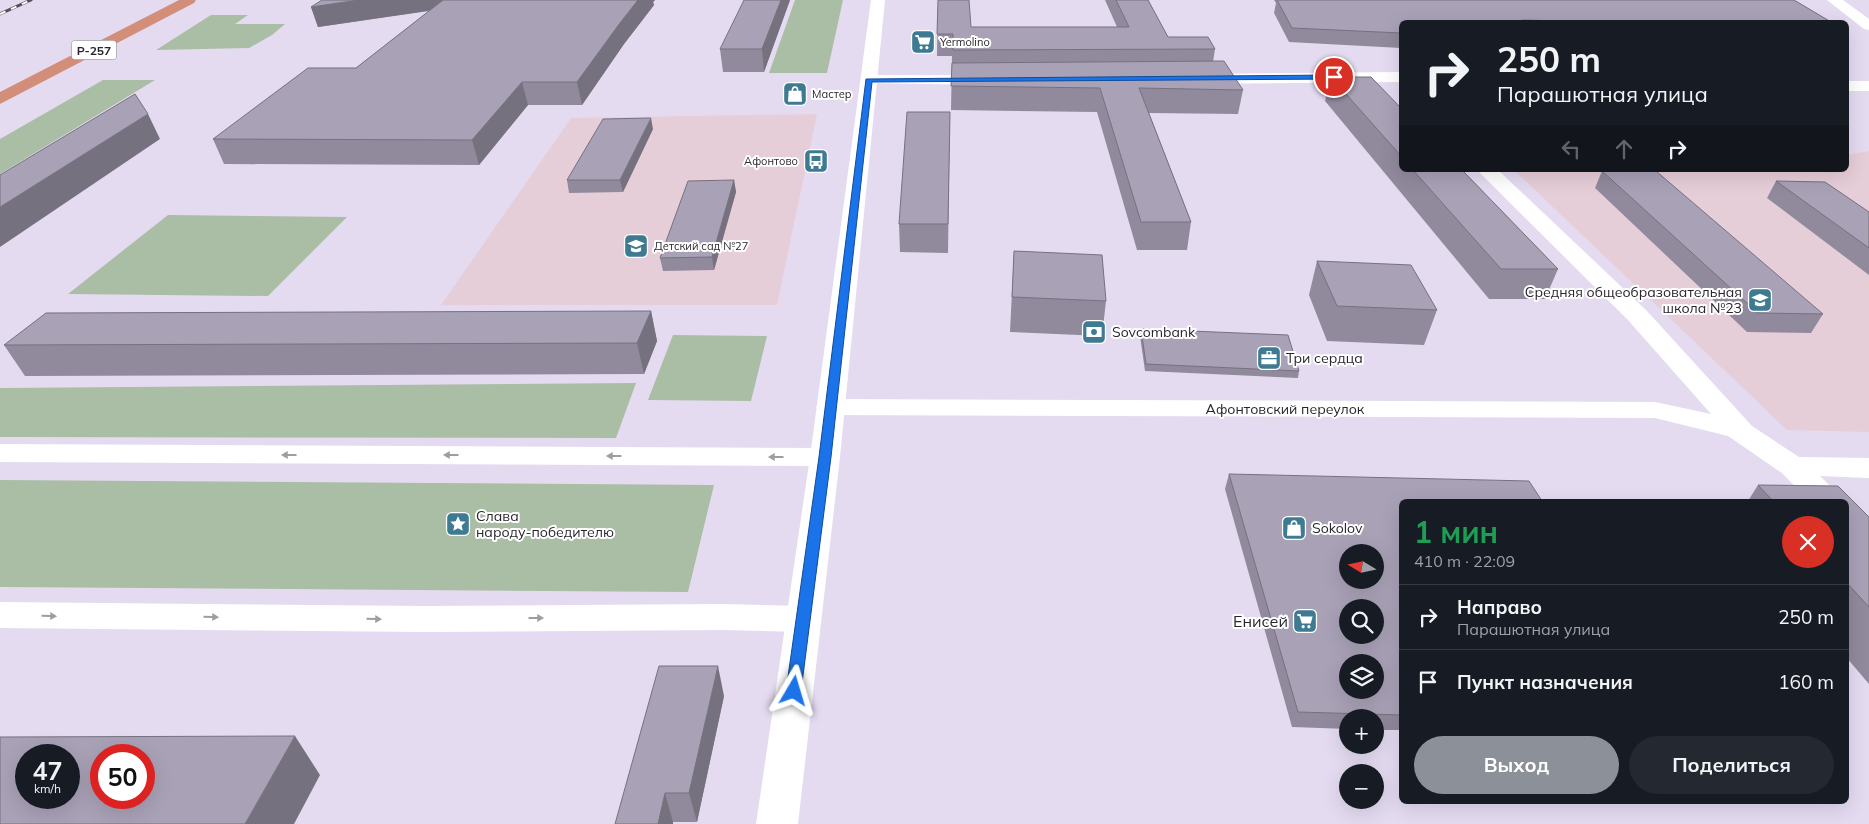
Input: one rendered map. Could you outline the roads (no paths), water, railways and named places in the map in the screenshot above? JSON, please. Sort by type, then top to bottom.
[{"type":"highway","name":"Р-257","points":[[0,100],[189,0]]},
{"type":"street","points":[[777,824],[825,457],[878,0]]},
{"type":"street","points":[[1834,0],[1869,26]]},
{"type":"street","points":[[869,80],[1008,80]]},
{"type":"street","points":[[1185,80],[1398,80]]},
{"type":"street","points":[[1849,86],[1869,86]]},
{"type":"street","name":"Афонтовский переулок","points":[[1489,172],[1637,315],[1737,429],[1792,466],[1825,499]]},
{"type":"street","name":"Афонтовский переулок","points":[[830,407],[1655,410],[1737,429]]},
{"type":"street","points":[[0,453],[825,457]]},
{"type":"street","points":[[1792,466],[1869,468]]},
{"type":"street","points":[[0,615],[426,619],[712,617],[803,619]]},
{"type":"railway","points":[[0,14],[31,0]]},
{"type":"place","name":"Yermolino","points":[[923,42]]},
{"type":"place","name":"Мастер","points":[[795,94]]},
{"type":"place","name":"Афонтово","points":[[816,161]]},
{"type":"place","name":"Детский сад №27","points":[[636,246]]},
{"type":"place","name":"Средняя общеобразовательная школа №23","points":[[1760,300]]},
{"type":"place","name":"Sovcombank","points":[[1094,332]]},
{"type":"place","name":"Три сердца","points":[[1269,358]]},
{"type":"place","name":"Слава народу-победителю","points":[[458,524]]},
{"type":"place","name":"Sokolov","points":[[1294,528]]},
{"type":"place","name":"Енисей","points":[[1305,621]]}]
